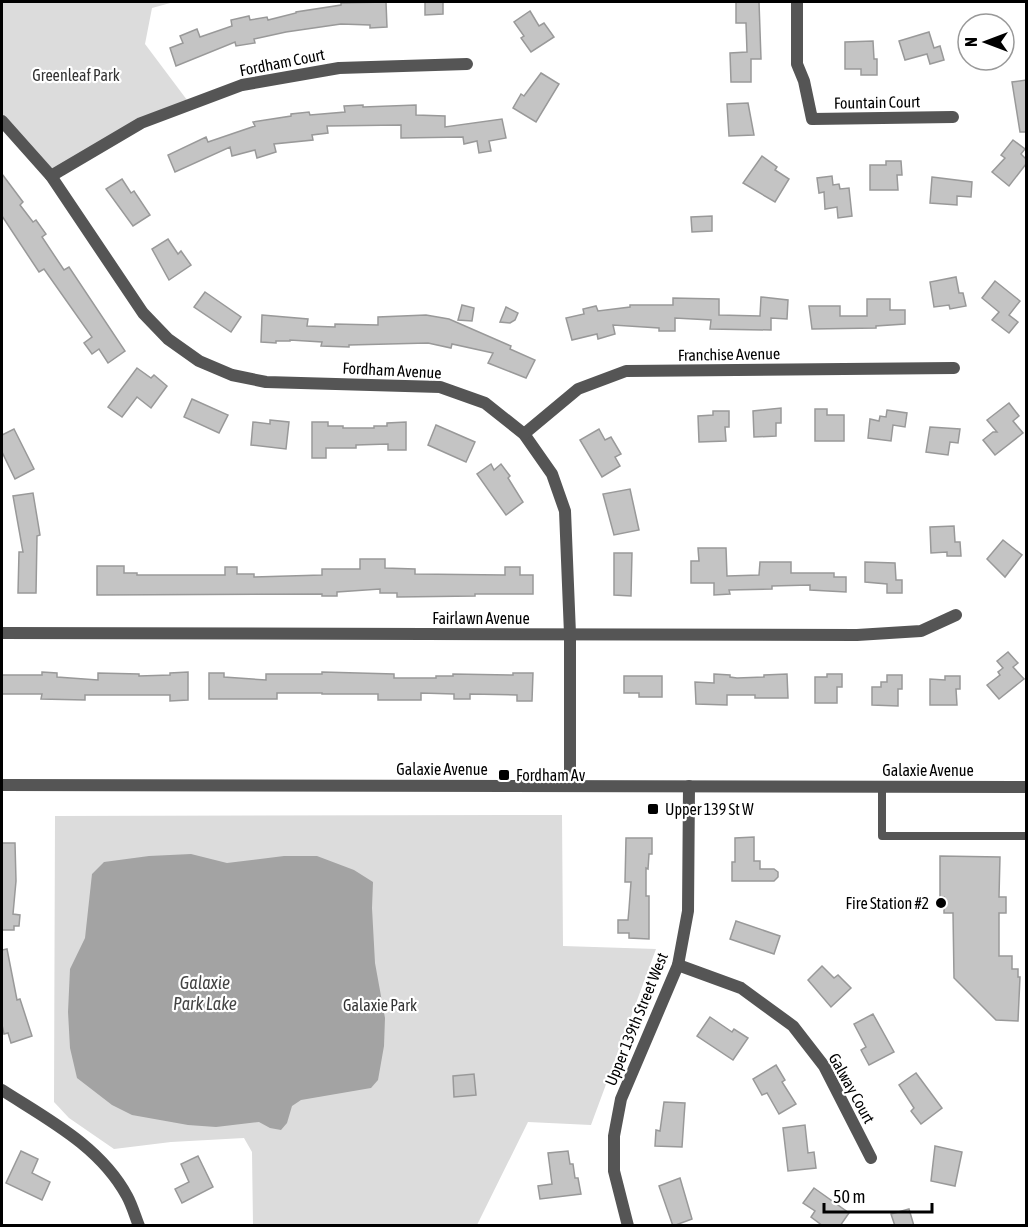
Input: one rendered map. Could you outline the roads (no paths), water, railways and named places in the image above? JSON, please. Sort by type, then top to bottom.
[{"type":"street","name":"Fountain Court","points":[[797,2],[797,64],[804,81],[812,119],[954,117]]},
{"type":"street","name":"Fordham Court","points":[[51,176],[141,123],[242,85],[339,68],[467,64]]},
{"type":"street","name":"Fordham Avenue","points":[[2,121],[51,176],[142,313],[168,339],[199,361],[232,375],[266,382],[440,387],[485,403],[524,434],[552,474],[566,512],[570,634],[570,786]]},
{"type":"street","name":"Franchise Avenue","points":[[524,434],[578,389],[626,371],[954,368]]},
{"type":"street","name":"Fairlawn Avenue","points":[[2,633],[857,635],[921,631],[956,615]]},
{"type":"street","name":"Galaxie Avenue","points":[[2,785],[1026,787]]},
{"type":"street","name":"Upper 139th Street West","points":[[628,1226],[614,1171],[614,1136],[621,1099],[678,965],[688,911],[689,786]]},
{"type":"street","name":"Galway Court","points":[[678,965],[741,988],[794,1026],[824,1066],[871,1158]]},
{"type":"street","points":[[2,1090],[74,1136],[102,1162],[126,1195],[139,1226]]},
{"type":"lane","points":[[882,787],[882,836],[1026,836]]},
{"type":"water","name":"Galaxie Park Lake","points":[[191,854],[227,863],[284,856],[317,856],[354,870],[373,882],[375,963],[385,1018],[384,1046],[378,1080],[371,1088],[301,1100],[292,1106],[287,1123],[281,1130],[270,1128],[259,1122],[216,1127],[188,1125],[132,1115],[112,1105],[77,1078],[70,1048],[68,1012],[70,969],[85,938],[92,874],[104,862],[149,856]]},
{"type":"place","name":"Fordham Av","points":[[504,775]]},
{"type":"place","name":"Upper 139 St W","points":[[653,809]]},
{"type":"place","name":"Fire Station #2","points":[[941,903]]},
{"type":"park label","name":"Greenleaf Park","points":[[76,75]]},
{"type":"park label","name":"Galaxie Park","points":[[380,1005]]}]
